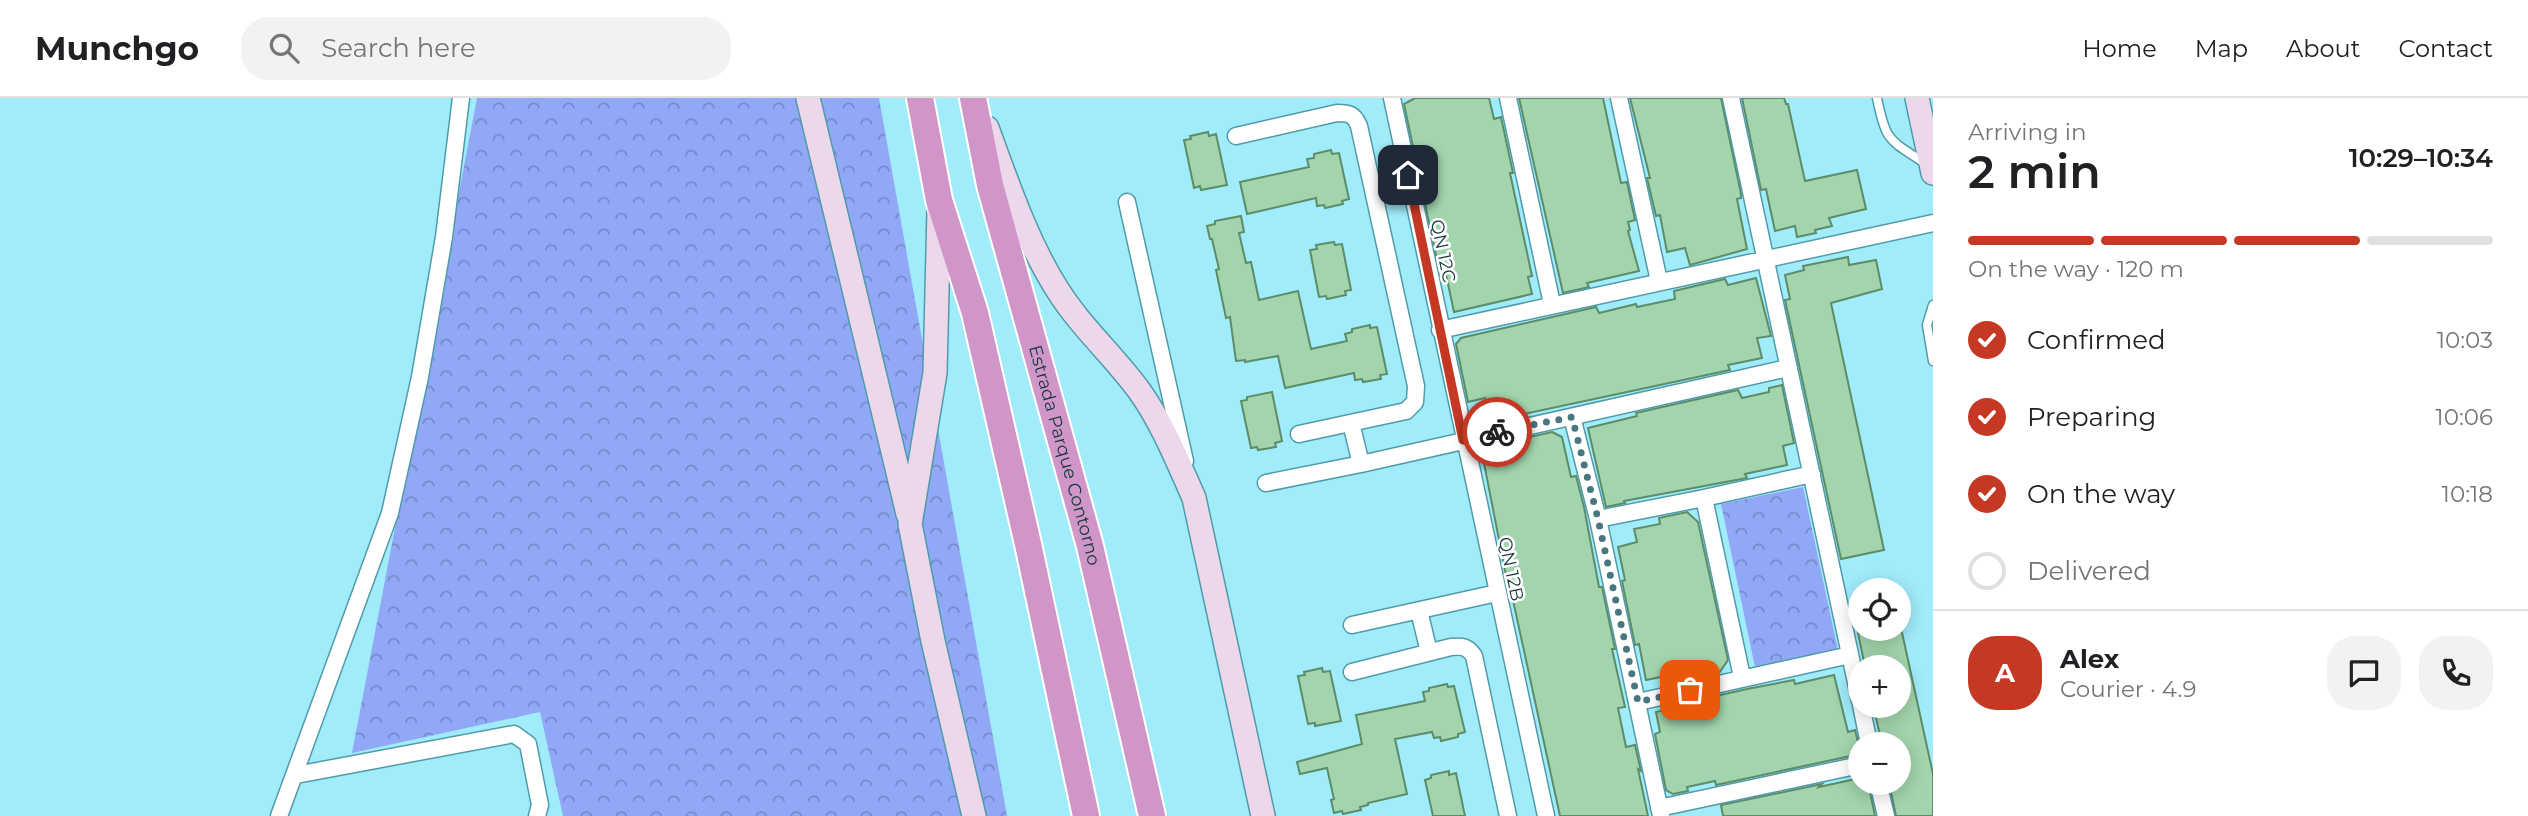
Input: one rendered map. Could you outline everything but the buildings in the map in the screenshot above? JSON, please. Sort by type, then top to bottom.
[{"type":"highway","points":[[919,98],[939,200],[975,313],[1086,816]]},
{"type":"highway","name":"Estrada Parque Contorno","points":[[974,98],[990,185],[1090,547],[1152,816]]},
{"type":"main road","points":[[808,98],[910,524],[933,641],[974,816]]},
{"type":"main road","points":[[974,98],[1042,263],[1075,316],[1138,389],[1172,448],[1194,498],[1263,816]]},
{"type":"main road","points":[[1917,98],[1932,170]]},
{"type":"main road","points":[[910,524],[935,373],[939,200]]},
{"type":"street","points":[[279,816],[390,513],[419,377],[444,237],[461,98]]},
{"type":"street","name":"QN 12C","points":[[1392,98],[1440,330]]},
{"type":"street","points":[[1508,98],[1552,304]]},
{"type":"street","points":[[1619,98],[1659,281]]},
{"type":"street","points":[[1731,98],[1850,655]]},
{"type":"street","points":[[1236,136],[1337,113],[1348,113],[1355,117],[1359,126],[1416,396],[1411,408],[1406,411],[1299,434]]},
{"type":"street","points":[[1127,202],[1194,498]]},
{"type":"street","points":[[1440,330],[1933,223]]},
{"type":"street","name":"QN 12B","points":[[1440,330],[1546,816]]},
{"type":"street","points":[[1266,483],[1788,368]]},
{"type":"street","points":[[1572,417],[1598,519],[1660,812],[1848,768]]},
{"type":"street","points":[[1352,423],[1361,464]]},
{"type":"street","points":[[1598,519],[1812,474]]},
{"type":"street","points":[[1704,498],[1742,677]]},
{"type":"street","points":[[1352,625],[1497,593]]},
{"type":"street","points":[[1419,611],[1429,652]]},
{"type":"street","points":[[1352,672],[1460,646],[1470,650],[1474,656],[1508,816]]},
{"type":"street","points":[[1638,702],[1848,655]]},
{"type":"street","points":[[296,775],[514,734],[528,744],[540,805],[537,816]]},
{"type":"street","points":[[1881,795],[1886,816]]},
{"type":"lane","points":[[1877,98],[1884,129],[1889,138],[1932,170]]},
{"type":"lane","points":[[1933,304],[1927,325],[1933,361]]},
{"type":"green space","points":[[477,98],[879,98],[1007,816],[563,816],[540,712],[352,753]]},
{"type":"green space","points":[[1803,487],[1838,650],[1755,667],[1721,504]]},
{"type":"way so far","points":[[1497,432],[1572,417],[1598,519],[1638,702],[1690,690]]},
{"type":"route","points":[[1408,175],[1463,440],[1497,432]]}]
